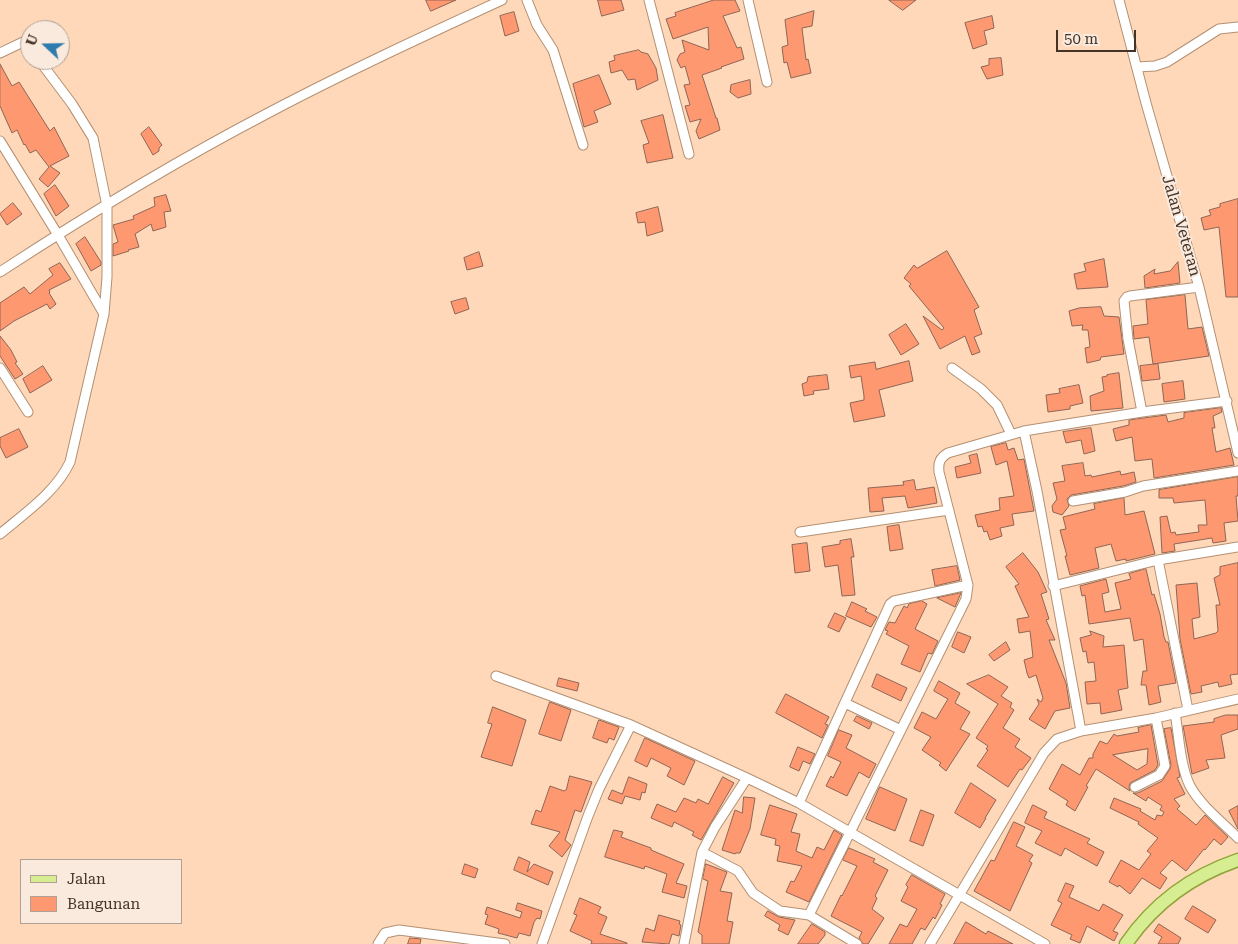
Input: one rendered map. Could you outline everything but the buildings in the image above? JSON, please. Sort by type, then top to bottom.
[{"type":"main road","points":[[1126,944],[1143,920],[1165,899],[1192,880],[1238,860]]},
{"type":"street","points":[[0,272],[197,152],[269,112],[349,71],[502,0]]},
{"type":"street","points":[[527,0],[537,24],[553,50],[583,145]]},
{"type":"street","points":[[650,0],[689,154]]},
{"type":"street","points":[[748,0],[767,82]]},
{"type":"street","name":"Jalan Veteran","points":[[1119,0],[1146,104],[1199,287],[1238,453]]},
{"type":"street","points":[[1138,70],[1167,62],[1219,29],[1238,27]]},
{"type":"street","points":[[0,54],[20,44]]},
{"type":"street","points":[[0,534],[43,497],[60,479],[68,467],[104,314],[107,277],[108,206],[93,138],[72,104],[46,70]]},
{"type":"street","points":[[0,141],[104,314]]},
{"type":"street","points":[[1142,412],[1128,339],[1124,301],[1126,297],[1130,296],[1199,287]]},
{"type":"street","points":[[0,368],[28,412]]},
{"type":"street","points":[[952,368],[981,389],[997,405],[1011,434]]},
{"type":"street","points":[[809,915],[966,599],[968,585],[939,472],[939,460],[942,456],[1024,431],[1142,412],[1227,401]]},
{"type":"street","points":[[1024,431],[1037,490],[1081,732]]},
{"type":"street","points":[[1074,501],[1125,492],[1143,486],[1238,471]]},
{"type":"street","points":[[800,532],[949,510]]},
{"type":"street","points":[[1053,586],[1158,560],[1238,547]]},
{"type":"street","points":[[1158,560],[1188,710]]},
{"type":"street","points":[[799,803],[890,604],[894,601],[968,585]]},
{"type":"street","points":[[496,676],[632,725],[799,803],[1045,944]]},
{"type":"street","points":[[930,944],[1044,753],[1057,739],[1081,732],[1156,718],[1238,699]]},
{"type":"street","points":[[845,703],[901,730]]},
{"type":"street","points":[[1175,713],[1184,768],[1190,784],[1197,796],[1238,838]]},
{"type":"street","points":[[1135,787],[1159,775],[1164,766],[1156,718]]},
{"type":"street","points":[[542,944],[588,816],[632,725]]},
{"type":"street","points":[[684,944],[702,852],[711,833],[747,778]]},
{"type":"street","points":[[702,852],[738,871],[753,894],[780,911],[809,915],[857,944]]},
{"type":"street","points":[[378,944],[385,933],[399,930],[505,944]]}]
